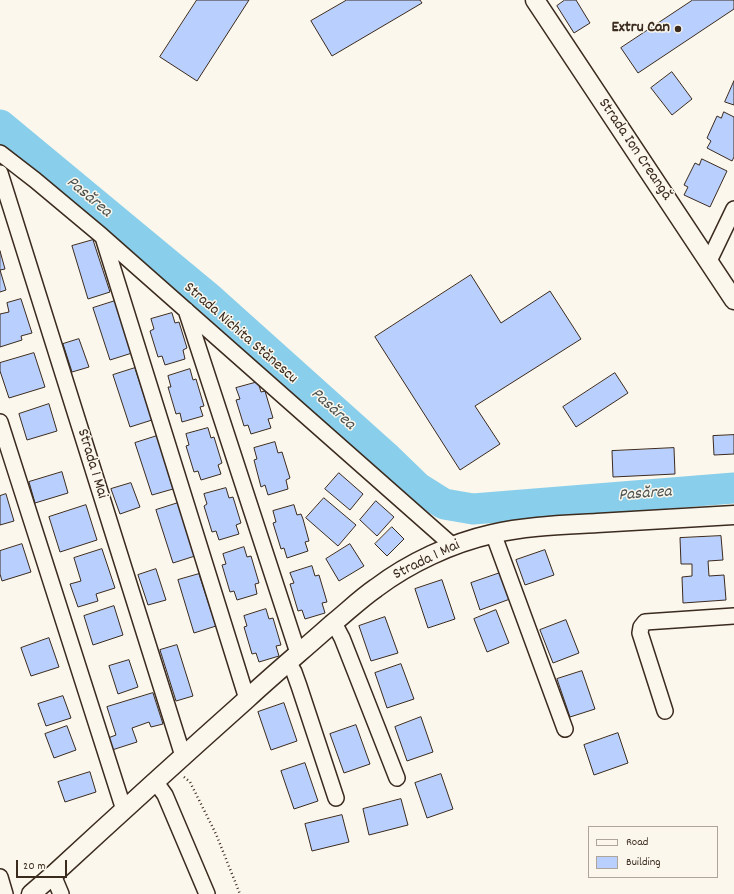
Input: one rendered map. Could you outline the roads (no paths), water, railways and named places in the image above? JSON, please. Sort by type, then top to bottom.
[{"type":"street","name":"Strada Ion Creangă","points":[[535,0],[566,49],[734,300]]},
{"type":"street","name":"Strada Nichita Stănescu","points":[[0,153],[102,236],[453,546]]},
{"type":"street","name":"Strada 1 Mai","points":[[0,173],[177,761]]},
{"type":"street","points":[[709,261],[734,209]]},
{"type":"street","points":[[102,236],[247,699]]},
{"type":"street","points":[[186,309],[293,658],[294,672],[336,798]]},
{"type":"street","points":[[0,422],[124,810]]},
{"type":"street","name":"Strada 1 Mai","points":[[31,894],[177,761],[371,591],[419,561],[453,546],[493,534],[524,528],[734,515]]},
{"type":"street","points":[[493,534],[566,729]]},
{"type":"street","points":[[665,711],[640,633],[641,626],[645,622],[734,616]]},
{"type":"street","points":[[334,623],[342,638],[397,778]]},
{"type":"street","points":[[156,781],[165,795],[207,894]]},
{"type":"street","points":[[52,875],[61,894]]},
{"type":"street","points":[[0,877],[5,894]]},
{"type":"waterway","name":"Pasărea","points":[[0,125],[210,299],[385,456],[417,487],[444,504],[473,509],[734,488]]},
{"type":"place","name":"Extru Can","points":[[678,29]]}]
